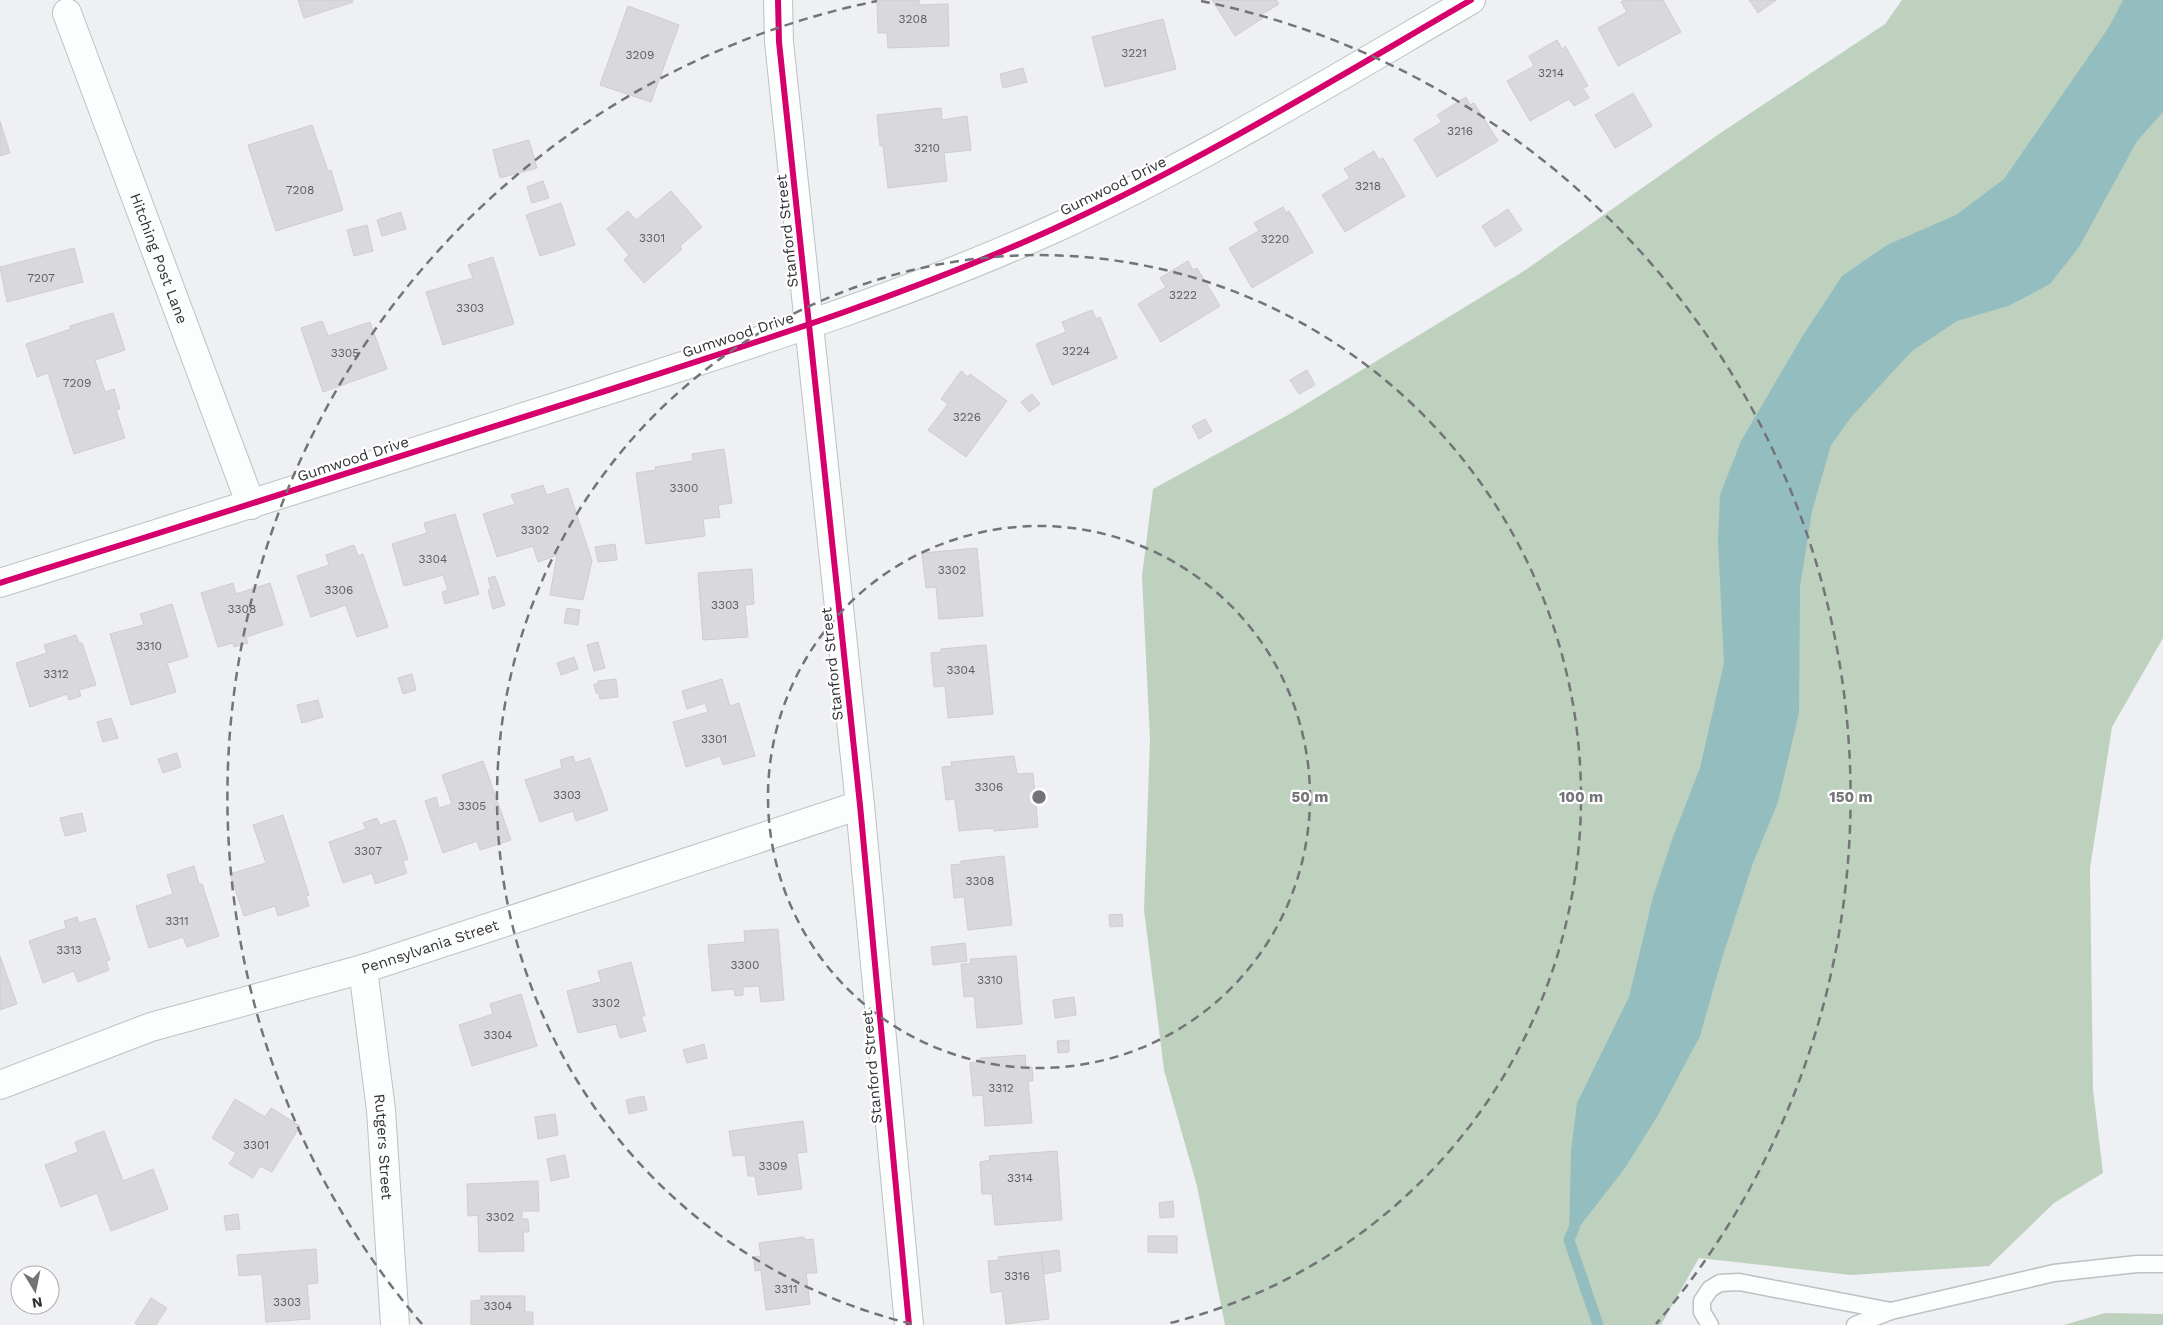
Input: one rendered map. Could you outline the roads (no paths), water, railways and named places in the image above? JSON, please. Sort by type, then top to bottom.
[{"type":"street","name":"Stanford Street","points":[[778,0],[779,42],[860,806],[909,1325]]},
{"type":"street","name":"Gumwood Drive","points":[[0,583],[251,505],[809,325],[928,282],[1048,231],[1145,186],[1471,0]]},
{"type":"street","name":"Hitching Post Lane","points":[[67,13],[251,505]]},
{"type":"street","name":"Pennsylvania Street","points":[[0,1085],[151,1028],[363,970],[860,806]]},
{"type":"street","name":"Rutgers Street","points":[[363,970],[381,1110],[395,1325]]},
{"type":"lane","points":[[1855,1325],[1891,1311],[2054,1273],[2138,1264],[2163,1264]]},
{"type":"lane","points":[[1710,1325],[1702,1312],[1702,1301],[1710,1289],[1720,1283],[1740,1282],[1891,1311]]},
{"type":"water","points":[[2123,0],[2163,0],[2163,112],[2137,141],[2079,247],[2050,284],[2008,306],[1957,321],[1912,351],[1852,416],[1831,445],[1812,511],[1800,587],[1799,713],[1778,802],[1753,863],[1722,958],[1700,1036],[1658,1115],[1625,1168],[1569,1240],[1571,1151],[1577,1103],[1629,997],[1653,897],[1673,837],[1700,768],[1724,663],[1718,541],[1720,495],[1741,441],[1802,337],[1842,276],[1887,245],[1956,215],[2004,179],[2109,27]]},
{"type":"waterway","points":[[1574,1228],[1569,1240],[1598,1325]]}]
